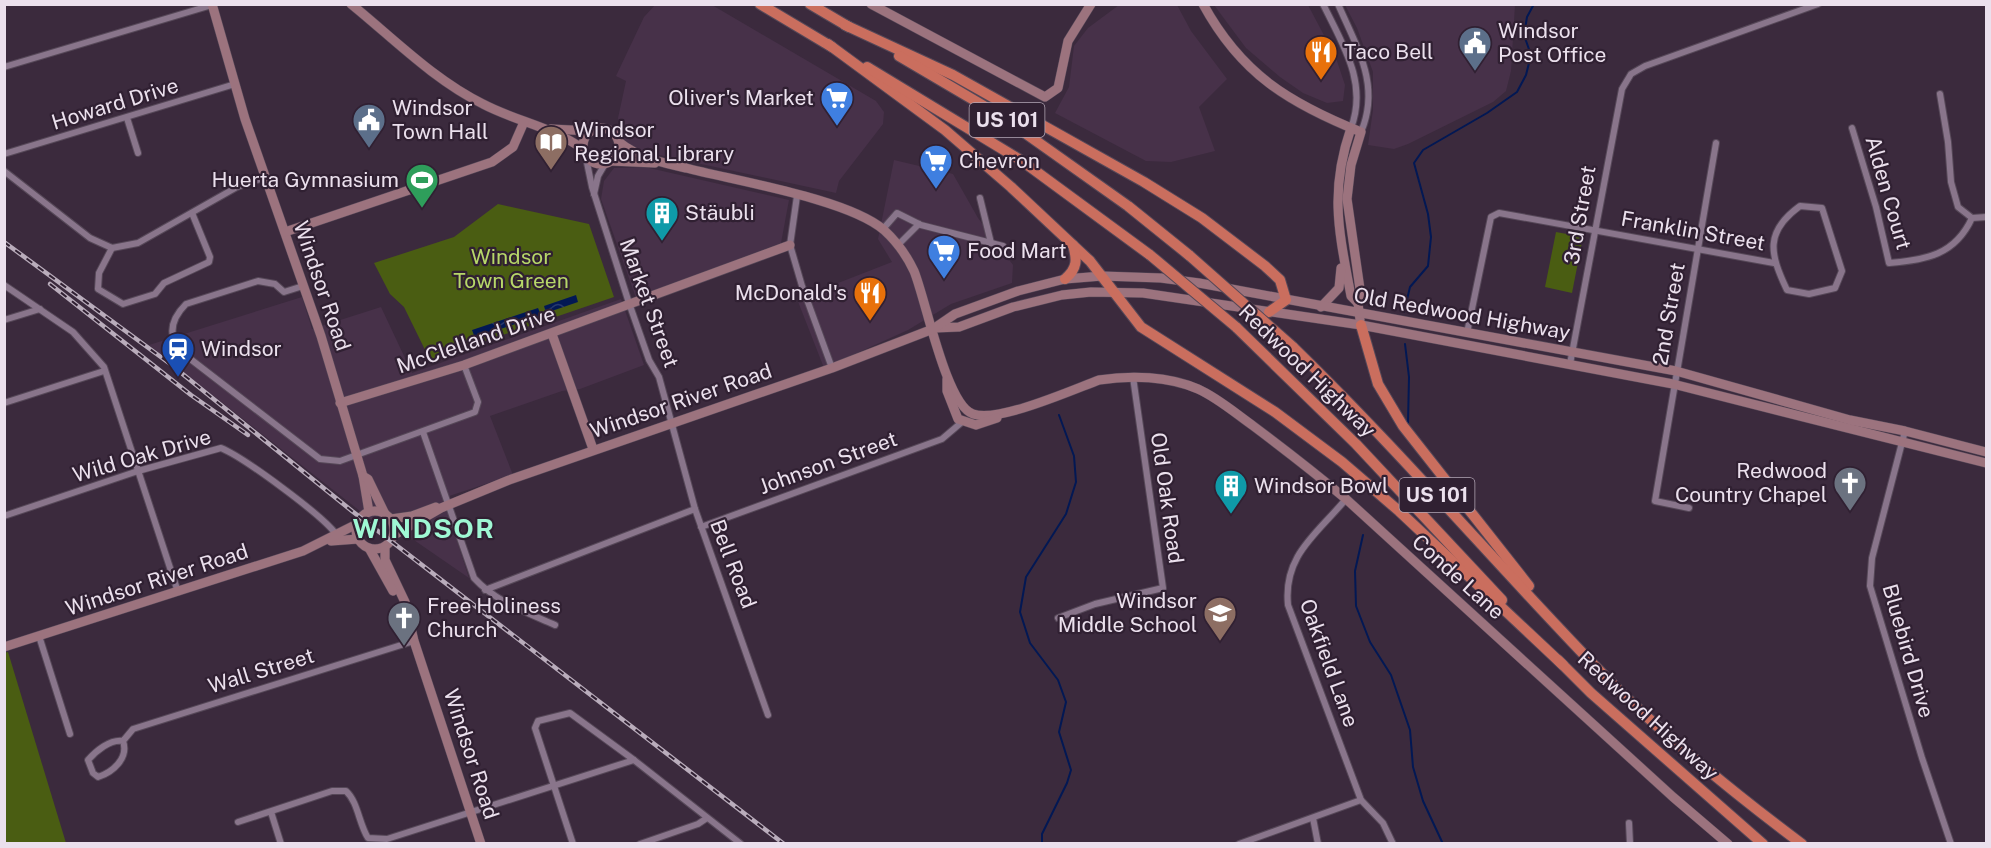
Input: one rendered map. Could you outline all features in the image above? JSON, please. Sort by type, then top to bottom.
[{"type":"highway","name":"Redwood Highway","points":[[760,4],[1005,150],[1150,255],[1236,327],[1348,436],[1563,665],[1642,740],[1763,843]]},
{"type":"highway","name":"Redwood Highway","points":[[810,4],[1001,116],[1128,206],[1190,256],[1293,347],[1384,438],[1577,647],[1660,727],[1802,843]]},
{"type":"highway","points":[[845,25],[953,75],[1144,182],[1202,218],[1280,280],[1286,300],[1269,312]]},
{"type":"highway","points":[[828,44],[903,102],[945,130],[1072,244],[1102,276],[1141,327],[1275,412],[1342,462],[1563,665]]},
{"type":"highway","points":[[1065,279],[1076,266],[1077,257],[1072,244]]},
{"type":"highway","points":[[1360,320],[1378,384],[1403,426],[1577,647]]},
{"type":"main road","points":[[351,4],[451,85],[482,104],[545,129],[584,154],[595,164],[666,163]]},
{"type":"main road","points":[[871,4],[1045,97],[1058,88],[1068,41],[1091,4]]},
{"type":"main road","points":[[1203,4],[1225,41],[1260,79],[1294,103],[1361,132],[1351,165],[1347,199],[1361,296],[1358,303],[1360,320]]},
{"type":"main road","name":"Windsor Road","points":[[212,5],[235,84],[357,455],[369,512]]},
{"type":"main road","points":[[285,232],[492,162],[513,147],[524,122]]},
{"type":"main road","points":[[1351,128],[1341,156],[1336,195],[1342,251],[1351,296],[1358,303]]},
{"type":"main road","points":[[545,129],[591,131],[607,129],[630,151],[666,163],[842,208],[883,229],[898,245],[912,268],[933,328]]},
{"type":"main road","points":[[584,154],[584,139],[591,131]]},
{"type":"main road","points":[[608,163],[618,153],[619,142]]},
{"type":"main road","name":"McClelland Drive","points":[[340,403],[464,365],[790,245]]},
{"type":"main road","points":[[1321,307],[1339,288],[1342,251]]},
{"type":"main road","name":"Old Redwood Highway","points":[[933,328],[955,314],[1018,291],[1065,279],[1102,276],[1189,282],[1321,307],[1360,320],[1673,384],[1986,463]]},
{"type":"main road","name":"Old Redwood Highway","points":[[933,328],[959,327],[1038,299],[1091,292],[1143,293],[1269,312],[1467,333],[1676,371],[1850,420],[1905,431],[1986,452]]},
{"type":"main road","name":"Windsor River Road","points":[[394,535],[445,507],[593,449],[832,368],[933,328]]},
{"type":"main road","name":"Conde Lane","points":[[933,328],[947,379],[965,410],[982,416],[1002,415]]},
{"type":"main road","points":[[552,334],[593,449]]},
{"type":"main road","name":"Conde Lane","points":[[947,379],[947,391],[953,410],[962,422],[972,425],[984,424],[1002,415],[1099,380],[1133,377],[1163,379],[1197,389],[1220,401],[1302,462],[1346,499],[1673,797],[1728,843]]},
{"type":"main road","name":"Windsor Road","points":[[363,476],[368,479],[388,516]]},
{"type":"main road","name":"Windsor River Road","points":[[388,516],[412,516],[435,507],[445,507]]},
{"type":"main road","points":[[369,512],[388,516],[394,535],[385,547],[369,548],[358,539],[357,524],[369,512]]},
{"type":"main road","name":"Windsor River Road","points":[[320,543],[357,524]]},
{"type":"main road","name":"Windsor River Road","points":[[4,647],[178,593],[320,543],[344,538],[358,539]]},
{"type":"main road","name":"Windsor Road","points":[[385,547],[385,560],[405,603],[414,640],[481,843]]},
{"type":"main road","name":"Windsor Road","points":[[369,548],[400,604],[405,608]]},
{"type":"street","points":[[1323,4],[1351,64],[1357,90],[1358,109],[1351,128]]},
{"type":"street","points":[[1338,4],[1368,77],[1370,105],[1361,132]]},
{"type":"street","name":"3rd Street","points":[[1570,364],[1622,89],[1631,74],[1646,66],[1818,4]]},
{"type":"street","points":[[4,67],[212,5]]},
{"type":"street","name":"Howard Drive","points":[[4,154],[235,84]]},
{"type":"street","points":[[1940,94],[1948,142],[1951,182],[1958,207],[1972,218],[1986,217]]},
{"type":"street","points":[[127,118],[138,153]]},
{"type":"street","name":"Alden Court","points":[[1852,128],[1876,207],[1889,263],[1918,261],[1952,247],[1965,233],[1972,218]]},
{"type":"street","name":"2nd Street","points":[[1689,508],[1655,501],[1673,384],[1716,143]]},
{"type":"street","name":"Market Street","points":[[584,154],[594,194],[629,303],[649,360],[659,377],[671,424]]},
{"type":"street","points":[[594,194],[598,176],[608,163]]},
{"type":"street","points":[[4,171],[90,238],[112,248],[138,243],[237,187],[266,177]]},
{"type":"street","points":[[797,196],[790,245],[801,286],[832,368]]},
{"type":"street","points":[[980,198],[991,243]]},
{"type":"street","points":[[1800,206],[1822,208],[1842,272],[1835,288],[1809,294],[1787,290],[1774,263],[1773,238],[1786,216],[1800,206]]},
{"type":"street","points":[[112,248],[99,273],[98,289],[123,304],[155,294],[164,282],[209,262],[210,257],[192,213]]},
{"type":"street","points":[[883,229],[897,213],[919,224],[1003,246]]},
{"type":"street","name":"Franklin Street","points":[[1467,333],[1491,217],[1499,213],[1774,263]]},
{"type":"street","points":[[898,245],[919,224]]},
{"type":"street","points":[[303,286],[284,292],[275,284],[258,281],[186,304],[173,321],[175,344],[320,459],[333,462],[357,455],[475,412],[479,407],[464,365]]},
{"type":"street","points":[[4,285],[73,332],[104,371],[178,593]]},
{"type":"street","points":[[4,320],[40,309]]},
{"type":"street","points":[[4,403],[104,371]]},
{"type":"street","name":"Old Oak Road","points":[[1058,618],[1095,604],[1163,588],[1133,377]]},
{"type":"street","name":"Johnson Street","points":[[701,527],[942,439],[962,422]]},
{"type":"street","name":"Bell Road","points":[[671,424],[694,509],[768,715]]},
{"type":"street","name":"Bluebird Drive","points":[[1905,431],[1872,558],[1870,586],[1951,843]]},
{"type":"street","points":[[423,432],[445,507],[474,578],[485,590],[506,603],[555,625]]},
{"type":"street","name":"Wild Oak Drive","points":[[4,516],[138,471],[220,448],[232,453],[282,489],[329,525],[336,534]]},
{"type":"street","name":"Oakfield Lane","points":[[1346,499],[1298,553],[1290,570],[1286,587],[1288,605],[1361,800],[1383,823],[1394,843]]},
{"type":"street","points":[[485,590],[694,509]]},
{"type":"street","points":[[39,636],[70,734]]},
{"type":"street","name":"Wall Street","points":[[123,741],[118,740],[94,753],[88,760],[93,773],[98,777],[113,770],[123,754],[123,741],[133,729],[414,640]]},
{"type":"street","points":[[573,843],[535,728],[538,721],[570,713],[741,843]]},
{"type":"street","points":[[238,822],[332,791],[346,791],[352,796],[361,826],[368,838],[387,839],[634,760]]},
{"type":"street","points":[[1239,843],[1361,800]]},
{"type":"street","points":[[271,812],[281,843]]},
{"type":"street","points":[[640,843],[698,824],[707,818]]},
{"type":"street","points":[[1312,818],[1318,843]]},
{"type":"street","points":[[1629,824],[1630,843]]},
{"type":"shaded area","points":[[655,5],[712,5],[876,101],[884,112],[883,124],[839,181],[836,193],[636,150],[627,145],[621,136],[618,118],[626,81],[616,76],[644,17]]},
{"type":"shaded area","points":[[1119,5],[1177,5],[1191,31],[1227,79],[1199,107],[1215,151],[1171,162],[1146,161],[1055,113],[1069,87],[1074,46],[1088,28]]},
{"type":"shaded area","points":[[1214,5],[1308,5],[1336,58],[1345,85],[1343,101],[1327,103],[1303,93],[1280,77],[1246,48]]},
{"type":"shaded area","points":[[1345,5],[1515,5],[1511,71],[1506,91],[1493,102],[1408,144],[1394,149],[1368,145],[1373,110],[1373,72],[1357,28]]},
{"type":"shaded area","points":[[894,160],[953,174],[978,218],[1013,265],[1012,283],[951,304],[908,330],[824,368],[797,299],[892,262],[878,239]]},
{"type":"shaded area","points":[[645,167],[789,200],[781,243],[636,298],[601,199],[604,181],[614,168]]},
{"type":"shaded area","points":[[302,297],[312,329],[381,307],[412,373],[621,299],[644,365],[580,389],[562,391],[490,416],[513,475],[443,498],[469,578],[411,538],[379,526],[149,345]]},
{"type":"green space","name":"Windsor Town Green","points":[[498,204],[589,224],[614,297],[430,360],[404,307],[390,294],[374,263],[454,237]]},
{"type":"green space","points":[[1556,232],[1583,237],[1572,293],[1545,287]]},
{"type":"green space","points":[[8,652],[66,843],[5,843],[4,653]]},
{"type":"water","points":[[576,295],[578,302],[546,313],[544,306]]},
{"type":"water","points":[[538,308],[541,315],[475,338],[472,330]]},
{"type":"waterway","points":[[1404,312],[1410,287],[1428,266],[1431,237],[1428,214],[1414,163],[1423,150],[1487,113],[1517,92],[1526,75],[1531,55],[1524,35],[1527,17],[1534,4]]},
{"type":"waterway","points":[[1405,344],[1409,377],[1408,423]]},
{"type":"waterway","points":[[1042,844],[1042,834],[1071,770],[1059,732],[1066,702],[1058,680],[1030,643],[1020,612],[1026,577],[1066,514],[1076,482],[1074,456],[1059,415]]},
{"type":"waterway","points":[[1363,535],[1355,571],[1356,606],[1370,642],[1391,675],[1410,730],[1413,767],[1423,801],[1443,844]]},
{"type":"railway","points":[[4,242],[169,363],[352,511],[784,844]]},
{"type":"railway","points":[[50,284],[191,395],[248,435]]},
{"type":"place","name":"Windsor Post Office","points":[[1475,72]]},
{"type":"place","name":"Taco Bell","points":[[1321,81]]},
{"type":"place","name":"Oliver's Market","points":[[837,127]]},
{"type":"place","name":"Windsor Town Hall","points":[[369,149]]},
{"type":"place","name":"Windsor Regional Library","points":[[551,171]]},
{"type":"place","name":"Chevron","points":[[936,190]]},
{"type":"place","name":"Huerta Gymnasium","points":[[422,209]]},
{"type":"place","name":"Stäubli","points":[[662,242]]},
{"type":"place","name":"Food Mart","points":[[944,280]]},
{"type":"place","name":"McDonald's","points":[[870,322]]},
{"type":"place","name":"Windsor","points":[[178,378]]},
{"type":"place","name":"Redwood Country Chapel","points":[[1850,512]]},
{"type":"place","name":"Windsor Bowl","points":[[1231,515]]},
{"type":"place","name":"Windsor Middle School","points":[[1220,642]]},
{"type":"place","name":"Free Holiness Church","points":[[404,647]]},
{"type":"district","name":"WINDSOR","points":[[424,529]]}]
